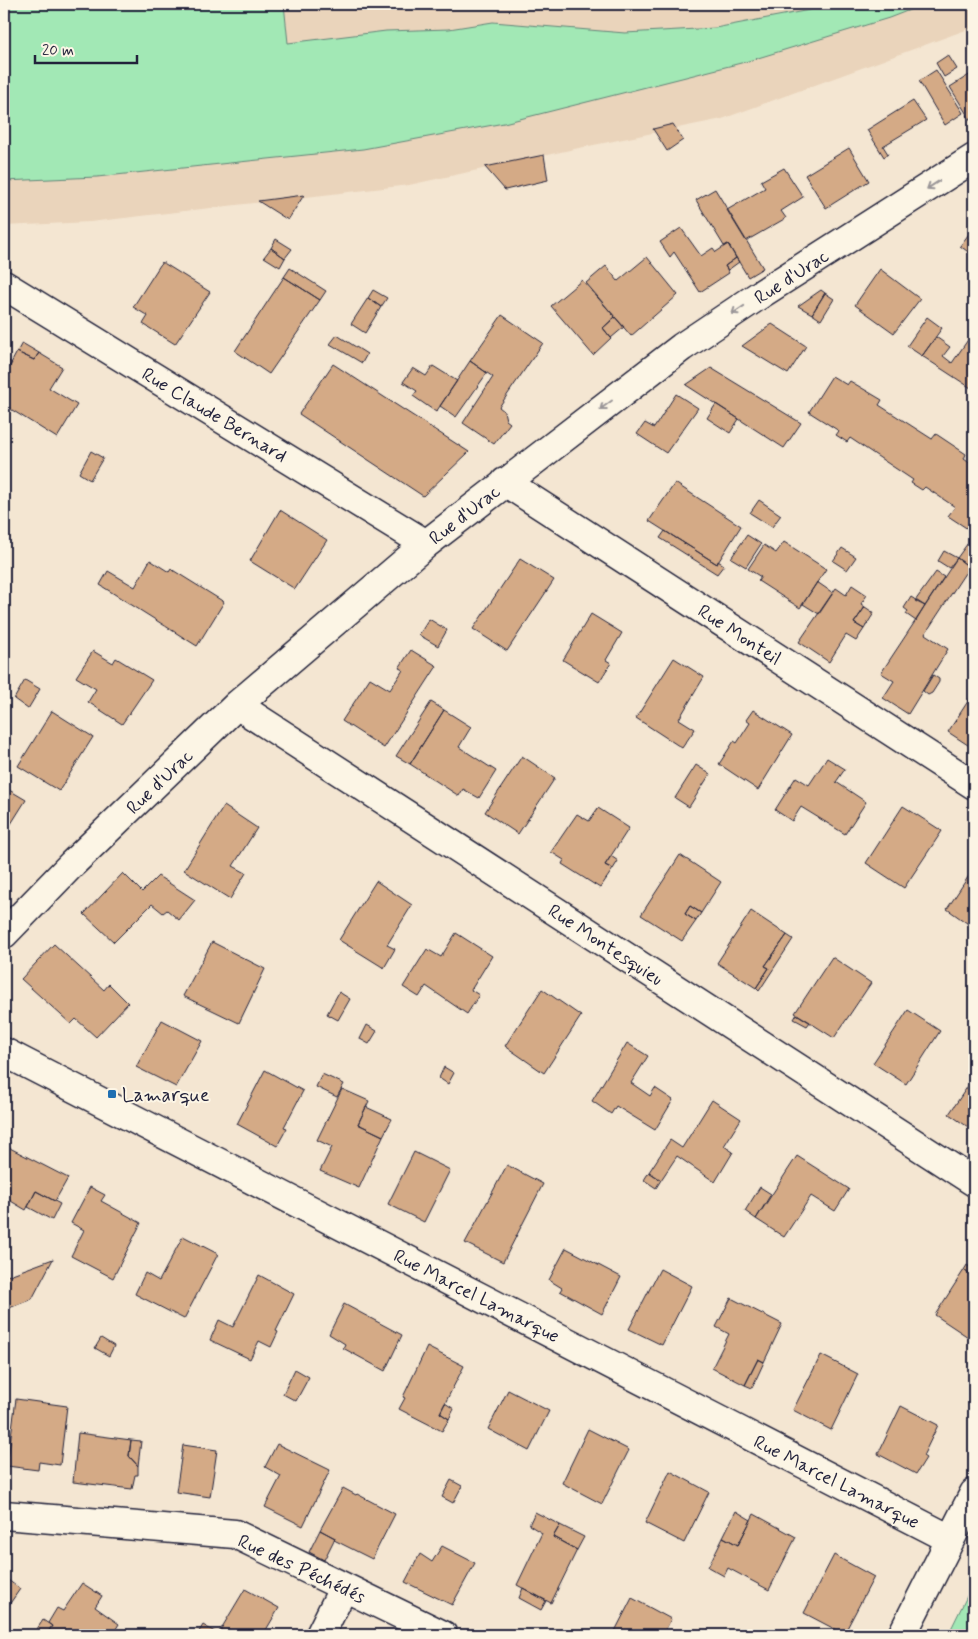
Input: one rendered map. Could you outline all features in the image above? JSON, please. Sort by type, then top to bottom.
[{"type":"street","name":"Rue d'Urac","points":[[4,934],[72,864],[237,706],[426,544],[682,348],[761,294],[974,158]]},
{"type":"street","name":"Rue Claude Bernard","points":[[4,285],[426,544]]},
{"type":"street","name":"Rue Monteil","points":[[505,482],[974,785]]},
{"type":"street","name":"Rue Montesquieu","points":[[237,706],[974,1182]]},
{"type":"street","name":"Rue Marcel Lamarque","points":[[4,1052],[950,1539]]},
{"type":"street","points":[[902,1635],[974,1493]]},
{"type":"street","name":"Rue des Péchédés","points":[[4,1515],[235,1534],[443,1635]]},
{"type":"street","points":[[320,1635],[344,1588]]},
{"type":"shaded area","points":[[4,4],[974,4],[974,27],[722,119],[409,185],[90,222],[4,226]]},
{"type":"green space","points":[[19,4],[284,4],[288,43],[386,31],[449,29],[493,22],[625,33],[715,28],[841,4],[925,4],[889,18],[745,62],[504,123],[363,149],[97,177],[4,181],[4,6]]},
{"type":"green space","points":[[971,1588],[974,1589],[974,1635],[948,1635]]},
{"type":"building","points":[[948,55],[957,69],[944,77],[936,63]]},
{"type":"building","points":[[936,70],[963,113],[945,125],[919,81]]},
{"type":"building","points":[[974,72],[974,119],[971,121],[950,87]]},
{"type":"building","points":[[913,101],[926,120],[883,146],[888,154],[884,157],[867,130]]},
{"type":"building","points":[[673,124],[683,140],[667,151],[653,129]]},
{"type":"building","points":[[849,148],[869,181],[826,208],[805,175]]},
{"type":"building","points":[[544,155],[548,180],[505,190],[485,167]]},
{"type":"building","points":[[784,168],[803,197],[781,211],[786,218],[746,241],[727,210],[765,188],[761,181]]},
{"type":"building","points":[[715,189],[763,268],[748,277],[728,244],[724,246],[696,200]]},
{"type":"building","points":[[304,195],[288,220],[258,201]]},
{"type":"building","points":[[974,227],[974,256],[960,246]]},
{"type":"building","points":[[681,228],[701,256],[713,248],[716,252],[728,244],[736,258],[725,266],[729,273],[700,292],[674,252],[670,257],[660,242]]},
{"type":"building","points":[[276,239],[292,249],[285,258],[271,248]]},
{"type":"building","points":[[271,248],[285,258],[280,267],[264,257]]},
{"type":"building","points":[[647,257],[678,295],[631,336],[586,283],[606,266],[618,281]]},
{"type":"building","points":[[736,258],[739,262],[728,270],[725,266]]},
{"type":"building","points":[[162,262],[210,292],[175,344],[143,324],[148,316],[133,307]]},
{"type":"building","points":[[290,268],[326,291],[320,300],[284,277]]},
{"type":"building","points":[[880,269],[920,299],[894,333],[855,305]]},
{"type":"building","points":[[284,277],[320,300],[269,374],[235,351]]},
{"type":"building","points":[[582,280],[615,317],[603,328],[611,338],[593,355],[551,306]]},
{"type":"building","points":[[373,290],[387,298],[381,307],[368,298]]},
{"type":"building","points":[[821,290],[825,293],[812,314],[798,306]]},
{"type":"building","points":[[825,293],[834,299],[821,320],[812,314]]},
{"type":"building","points":[[368,298],[381,307],[365,333],[351,324]]},
{"type":"building","points":[[502,315],[543,343],[499,407],[504,411],[506,420],[510,423],[494,444],[463,423],[493,377],[470,361]]},
{"type":"building","points":[[615,317],[624,327],[611,338],[603,328]]},
{"type":"building","points":[[927,317],[942,328],[922,356],[907,346]]},
{"type":"building","points":[[772,324],[806,346],[788,374],[742,346]]},
{"type":"building","points":[[974,331],[974,390],[922,356],[936,337],[950,347],[943,356],[952,363]]},
{"type":"building","points":[[337,335],[367,354],[362,363],[330,344]]},
{"type":"building","points":[[22,343],[39,353],[34,360],[17,352]]},
{"type":"building","points":[[17,352],[34,360],[39,353],[62,367],[49,388],[77,405],[57,438],[4,405],[4,367],[8,369]]},
{"type":"building","points":[[4,358],[12,363],[8,369],[4,367]]},
{"type":"building","points":[[470,361],[487,373],[456,417],[440,406]]},
{"type":"building","points":[[333,364],[469,452],[423,496],[299,414]]},
{"type":"building","points":[[433,366],[457,381],[436,412],[413,396],[417,391],[403,382],[413,368],[426,376]]},
{"type":"building","points":[[711,368],[801,423],[784,448],[686,385]]},
{"type":"building","points":[[832,376],[847,385],[850,381],[882,400],[879,405],[932,439],[936,434],[966,454],[964,459],[974,466],[974,527],[971,531],[948,516],[955,507],[925,487],[922,490],[911,483],[913,480],[850,438],[847,442],[836,435],[839,431],[809,412]]},
{"type":"building","points":[[676,394],[698,408],[666,453],[637,434],[645,423],[654,428]]},
{"type":"building","points":[[716,404],[739,419],[730,433],[707,418]]},
{"type":"building","points":[[91,451],[103,458],[90,480],[79,473]]},
{"type":"building","points":[[675,483],[741,526],[717,564],[649,521]]},
{"type":"building","points":[[759,500],[781,515],[772,527],[750,513]]},
{"type":"building","points":[[280,510],[327,540],[295,589],[250,561]]},
{"type":"building","points":[[665,531],[717,564],[718,561],[724,565],[717,574],[660,538]]},
{"type":"building","points":[[747,535],[761,544],[746,567],[731,558]]},
{"type":"building","points":[[974,537],[974,570],[957,558]]},
{"type":"building","points":[[784,542],[826,569],[800,608],[758,581],[761,577],[748,569],[764,545],[776,553]]},
{"type":"building","points":[[842,548],[856,557],[847,570],[833,561]]},
{"type":"building","points":[[944,551],[957,558],[949,568],[938,561]]},
{"type":"building","points":[[957,558],[969,567],[925,634],[948,649],[908,714],[883,698],[894,681],[881,673]]},
{"type":"building","points":[[520,559],[554,580],[507,651],[473,629]]},
{"type":"building","points":[[150,560],[169,572],[171,569],[224,602],[197,646],[100,585],[108,571],[135,587]]},
{"type":"building","points":[[936,572],[944,577],[925,606],[915,601]]},
{"type":"building","points":[[817,582],[833,593],[819,614],[803,604]]},
{"type":"building","points":[[852,585],[867,595],[861,604],[865,607],[854,623],[864,629],[856,641],[846,635],[829,662],[799,642],[836,588],[846,595]]},
{"type":"building","points":[[911,597],[925,606],[916,621],[906,614],[908,611],[904,608]]},
{"type":"building","points":[[865,607],[874,613],[864,629],[854,623]]},
{"type":"building","points":[[591,614],[622,633],[606,660],[611,663],[599,682],[563,660]]},
{"type":"building","points":[[429,619],[447,630],[438,646],[419,635]]},
{"type":"building","points":[[411,650],[437,666],[384,748],[342,721],[370,678],[390,690],[403,670],[399,668]]},
{"type":"building","points":[[93,651],[113,663],[116,658],[152,680],[122,724],[88,702],[96,689],[76,677]]},
{"type":"building","points":[[674,658],[704,677],[679,719],[695,729],[682,748],[636,718]]},
{"type":"building","points":[[933,675],[939,679],[939,682],[932,693],[928,695],[923,691]]},
{"type":"building","points":[[25,680],[40,689],[28,709],[14,699]]},
{"type":"building","points":[[974,692],[974,749],[948,732]]},
{"type":"building","points":[[431,702],[444,710],[410,764],[396,756]]},
{"type":"building","points":[[444,710],[471,727],[459,747],[496,771],[479,798],[463,789],[459,796],[410,764]]},
{"type":"building","points":[[753,710],[792,735],[758,790],[719,764],[734,741],[737,743],[750,723],[746,720]]},
{"type":"building","points":[[52,711],[93,737],[59,791],[18,766]]},
{"type":"building","points":[[522,756],[555,778],[518,834],[485,812]]},
{"type":"building","points":[[827,758],[845,769],[836,782],[866,802],[845,834],[801,807],[792,821],[775,810],[796,777],[809,785]]},
{"type":"building","points":[[696,765],[710,774],[689,807],[675,798]]},
{"type":"building","points":[[4,787],[26,800],[4,835]]},
{"type":"building","points":[[224,806],[257,828],[233,866],[246,873],[230,899],[184,870]]},
{"type":"building","points":[[903,806],[942,831],[904,888],[866,863]]},
{"type":"building","points":[[598,808],[629,828],[605,865],[613,869],[600,888],[562,864],[564,860],[551,852],[577,814],[589,821]]},
{"type":"building","points":[[680,855],[721,882],[701,913],[690,906],[685,914],[696,921],[682,941],[641,915]]},
{"type":"building","points":[[611,856],[618,861],[613,869],[605,865]]},
{"type":"building","points":[[974,868],[974,928],[947,909]]},
{"type":"building","points":[[123,873],[142,892],[158,876],[195,900],[179,920],[167,910],[163,913],[152,904],[114,942],[84,914]]},
{"type":"building","points":[[376,881],[412,905],[387,945],[395,949],[384,968],[339,940]]},
{"type":"building","points":[[690,906],[701,913],[696,921],[685,914]]},
{"type":"building","points":[[751,911],[787,935],[765,966],[769,968],[756,988],[717,963]]},
{"type":"building","points":[[456,933],[492,956],[471,990],[479,995],[467,1014],[426,986],[419,997],[403,987],[427,949],[441,957]]},
{"type":"building","points":[[787,935],[793,939],[759,991],[756,988],[769,968],[765,966]]},
{"type":"building","points":[[212,942],[265,969],[239,1023],[183,996]]},
{"type":"building","points":[[54,944],[104,990],[109,984],[128,1003],[96,1037],[76,1019],[71,1024],[21,979]]},
{"type":"building","points":[[832,957],[871,983],[834,1038],[795,1013]]},
{"type":"building","points":[[542,989],[581,1016],[544,1073],[505,1046]]},
{"type":"building","points":[[339,992],[350,999],[338,1020],[327,1014]]},
{"type":"building","points":[[908,1010],[940,1031],[906,1084],[873,1063]]},
{"type":"building","points":[[797,1014],[810,1022],[807,1026],[794,1019]]},
{"type":"building","points":[[162,1020],[202,1041],[176,1087],[136,1067]]},
{"type":"building","points":[[367,1025],[377,1031],[369,1044],[360,1039]]},
{"type":"building","points":[[627,1043],[648,1056],[631,1083],[650,1096],[655,1088],[673,1100],[655,1130],[616,1106],[611,1114],[592,1101]]},
{"type":"building","points":[[444,1067],[454,1073],[448,1084],[439,1078]]},
{"type":"building","points":[[265,1070],[303,1091],[284,1127],[287,1128],[277,1146],[237,1124]]},
{"type":"building","points":[[322,1074],[344,1084],[337,1097],[316,1087]]},
{"type":"building","points":[[974,1077],[974,1131],[949,1114]]},
{"type":"building","points":[[342,1089],[369,1101],[358,1124],[383,1136],[359,1188],[320,1171],[332,1147],[317,1140]]},
{"type":"building","points":[[712,1100],[741,1119],[724,1146],[733,1152],[715,1182],[677,1156],[661,1180],[649,1172],[670,1140],[682,1148]]},
{"type":"building","points":[[366,1107],[392,1119],[383,1136],[358,1124]]},
{"type":"building","points":[[4,1145],[68,1178],[55,1201],[36,1191],[26,1210],[4,1197]]},
{"type":"building","points":[[414,1152],[450,1170],[424,1222],[388,1204]]},
{"type":"building","points":[[797,1156],[849,1189],[835,1211],[811,1196],[784,1237],[756,1219]]},
{"type":"building","points":[[507,1165],[543,1184],[503,1262],[465,1243]]},
{"type":"building","points":[[649,1172],[661,1180],[656,1188],[644,1180]]},
{"type":"building","points":[[90,1187],[105,1195],[101,1201],[141,1223],[113,1278],[71,1256],[84,1230],[71,1223]]},
{"type":"building","points":[[760,1187],[771,1194],[756,1219],[745,1211]]},
{"type":"building","points":[[36,1191],[60,1204],[52,1220],[28,1207]]},
{"type":"building","points":[[183,1236],[218,1254],[184,1319],[135,1294],[145,1273],[159,1281]]},
{"type":"building","points":[[566,1248],[621,1277],[602,1314],[560,1291],[562,1288],[549,1280]]},
{"type":"building","points":[[53,1259],[32,1299],[4,1310],[4,1277]]},
{"type":"building","points":[[967,1265],[974,1270],[974,1278],[964,1270]]},
{"type":"building","points":[[660,1269],[692,1286],[662,1345],[629,1329]]},
{"type":"building","points":[[964,1270],[974,1278],[974,1328],[968,1337],[935,1315]]},
{"type":"building","points":[[259,1275],[294,1294],[276,1331],[278,1332],[271,1347],[259,1341],[250,1359],[210,1340],[219,1320],[233,1327]]},
{"type":"building","points":[[731,1298],[782,1324],[764,1362],[758,1359],[745,1385],[712,1368],[729,1334],[716,1327]]},
{"type":"building","points":[[344,1304],[402,1335],[385,1371],[343,1348],[345,1344],[329,1334]]},
{"type":"building","points":[[101,1338],[114,1346],[109,1356],[95,1348]]},
{"type":"building","points":[[427,1347],[464,1366],[440,1413],[449,1419],[442,1431],[399,1409]]},
{"type":"building","points":[[821,1355],[858,1374],[831,1430],[793,1410]]},
{"type":"building","points":[[758,1359],[764,1362],[752,1388],[745,1385]]},
{"type":"building","points":[[295,1369],[309,1377],[296,1401],[283,1394]]},
{"type":"building","points":[[508,1390],[549,1411],[529,1451],[488,1429]]},
{"type":"building","points":[[16,1399],[67,1406],[60,1465],[39,1462],[38,1470],[7,1466]]},
{"type":"building","points":[[445,1403],[454,1409],[449,1419],[440,1413]]},
{"type":"building","points":[[901,1406],[938,1425],[923,1456],[926,1458],[916,1474],[878,1454]]},
{"type":"building","points":[[588,1429],[629,1450],[602,1504],[562,1483]]},
{"type":"building","points":[[78,1433],[131,1440],[129,1456],[138,1466],[138,1475],[135,1475],[132,1489],[73,1482]]},
{"type":"building","points":[[131,1440],[141,1441],[138,1466],[129,1456]]},
{"type":"building","points":[[277,1444],[330,1470],[303,1526],[265,1507],[281,1476],[265,1467]]},
{"type":"building","points":[[183,1445],[217,1450],[210,1497],[176,1492]]},
{"type":"building","points":[[670,1471],[709,1492],[684,1543],[645,1523]]},
{"type":"building","points":[[451,1480],[462,1486],[453,1503],[442,1497]]},
{"type":"building","points":[[343,1488],[395,1514],[372,1559],[334,1540],[335,1538],[320,1530]]},
{"type":"building","points":[[736,1511],[751,1520],[738,1545],[723,1537]]},
{"type":"building","points":[[535,1512],[560,1525],[553,1537],[577,1550],[551,1603],[517,1585],[542,1533],[529,1525]]},
{"type":"building","points":[[754,1514],[796,1537],[769,1590],[728,1568],[724,1576],[708,1567],[723,1537],[738,1545]]},
{"type":"building","points":[[560,1525],[584,1537],[577,1550],[553,1537]]},
{"type":"building","points":[[320,1530],[335,1538],[324,1560],[309,1552]]},
{"type":"building","points":[[442,1546],[475,1563],[452,1605],[405,1582],[420,1554],[432,1562]]},
{"type":"building","points":[[834,1555],[874,1577],[844,1634],[804,1613]]},
{"type":"building","points":[[4,1577],[20,1589],[4,1612]]},
{"type":"building","points":[[82,1583],[102,1596],[95,1607],[119,1624],[112,1635],[46,1635],[52,1626],[48,1623],[57,1608],[63,1611]]},
{"type":"building","points":[[523,1588],[546,1601],[541,1610],[519,1598]]},
{"type":"building","points":[[245,1589],[279,1608],[263,1635],[197,1635],[203,1625],[218,1634]]},
{"type":"building","points":[[632,1598],[671,1619],[663,1635],[613,1635]]},
{"type":"building","points":[[43,1620],[52,1626],[46,1635],[33,1635]]},
{"type":"place","name":"Lamarque","points":[[112,1094]]}]
